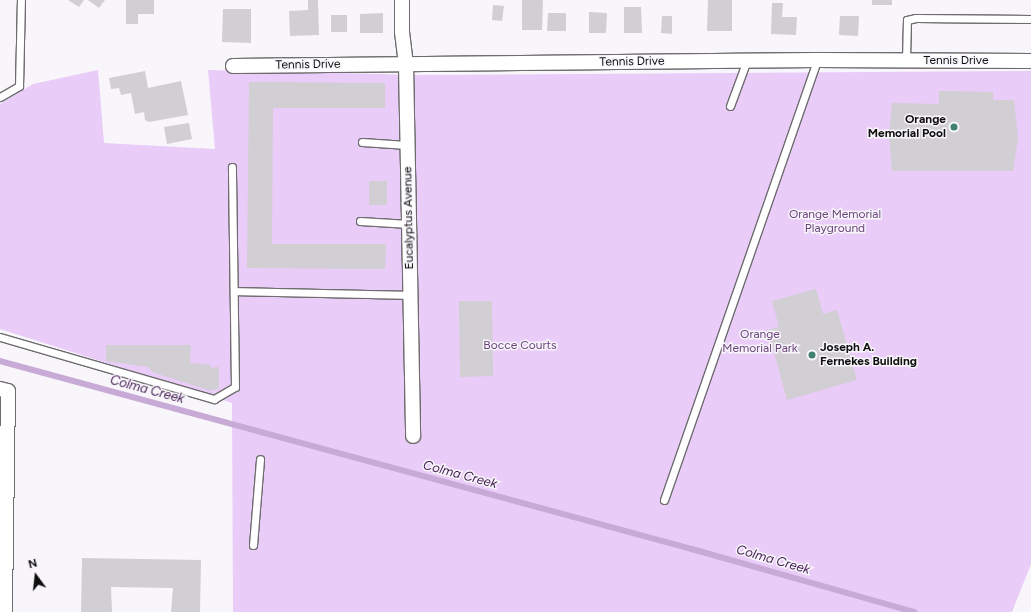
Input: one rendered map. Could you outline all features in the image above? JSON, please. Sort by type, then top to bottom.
[{"type":"street","name":"Eucalyptus Avenue","points":[[402,0],[402,32],[406,64],[413,436]]},
{"type":"street","name":"Tennis Drive","points":[[233,66],[747,60],[1031,61]]},
{"type":"street","points":[[0,388],[8,391],[5,612]]},
{"type":"lane","points":[[0,97],[19,86],[21,0]]},
{"type":"lane","points":[[906,60],[907,20],[916,18],[1031,19]]},
{"type":"lane","points":[[730,106],[747,60]]},
{"type":"lane","points":[[664,500],[817,60]]},
{"type":"lane","points":[[362,142],[407,145]]},
{"type":"lane","points":[[0,337],[214,399],[234,387],[232,167]]},
{"type":"lane","points":[[360,221],[409,224]]},
{"type":"lane","points":[[234,291],[410,295]]},
{"type":"lane","points":[[253,545],[260,459]]},
{"type":"green space","name":"Orange Memorial Park","points":[[98,70],[104,143],[215,149],[208,70],[420,75],[1031,71],[1031,564],[1012,612],[233,612],[232,403],[0,329],[0,104],[33,84]]},
{"type":"building","points":[[68,0],[84,0],[79,7]]},
{"type":"building","points":[[88,0],[105,0],[99,8]]},
{"type":"building","points":[[126,0],[154,0],[154,14],[138,14],[138,24],[126,24]]},
{"type":"building","points":[[308,0],[318,0],[319,35],[290,36],[289,11],[308,10]]},
{"type":"building","points":[[522,0],[543,0],[542,30],[522,30]]},
{"type":"building","points":[[708,0],[732,0],[732,31],[707,31]]},
{"type":"building","points":[[872,0],[892,0],[892,5],[872,5]]},
{"type":"building","points":[[772,3],[783,3],[782,17],[797,17],[796,35],[771,34]]},
{"type":"building","points":[[493,5],[504,6],[502,21],[492,20]]},
{"type":"building","points":[[624,7],[641,7],[642,33],[624,33]]},
{"type":"building","points":[[223,9],[251,9],[251,43],[222,42]]},
{"type":"building","points":[[589,12],[607,13],[606,33],[589,33]]},
{"type":"building","points":[[383,13],[383,33],[360,33],[360,14]]},
{"type":"building","points":[[548,13],[566,13],[566,31],[547,31]]},
{"type":"building","points":[[331,15],[347,15],[347,32],[331,32]]},
{"type":"building","points":[[662,16],[672,16],[672,34],[661,33]]},
{"type":"building","points":[[840,16],[859,16],[858,36],[839,35]]},
{"type":"building","points":[[145,71],[148,88],[181,81],[188,115],[149,122],[145,120],[144,112],[135,114],[131,93],[121,95],[119,88],[111,89],[109,78]]},
{"type":"building","points":[[249,82],[385,83],[385,108],[273,108],[272,244],[386,244],[385,269],[247,268]]},
{"type":"building","name":"Orange Memorial Pool","points":[[939,91],[993,92],[993,100],[1014,100],[1018,138],[1013,171],[892,171],[889,136],[892,103],[939,104]]},
{"type":"building","points":[[189,123],[192,139],[167,144],[164,127]]},
{"type":"building","points":[[369,181],[387,181],[387,205],[369,205]]},
{"type":"building","name":"Joseph A. Fernekes Building","points":[[816,289],[823,314],[837,310],[857,380],[787,400],[768,330],[779,327],[772,301]]},
{"type":"building","points":[[459,301],[492,301],[493,376],[460,377]]},
{"type":"building","points":[[106,345],[191,345],[190,363],[211,365],[211,368],[219,367],[219,388],[211,391],[152,372],[149,367],[106,361]]},
{"type":"building","points":[[82,558],[201,560],[200,612],[171,612],[173,588],[111,587],[112,612],[81,612]]},
{"type":"waterway","name":"Colma Creek","points":[[0,361],[692,549],[914,612]]},
{"type":"place","name":"Orange Memorial Pool","points":[[954,127]]},
{"type":"place","name":"Joseph A. Fernekes Building","points":[[812,355]]},
{"type":"park label","name":"Orange Memorial Playground","points":[[835,222]]},
{"type":"park label","name":"Bocce Courts","points":[[520,346]]}]
